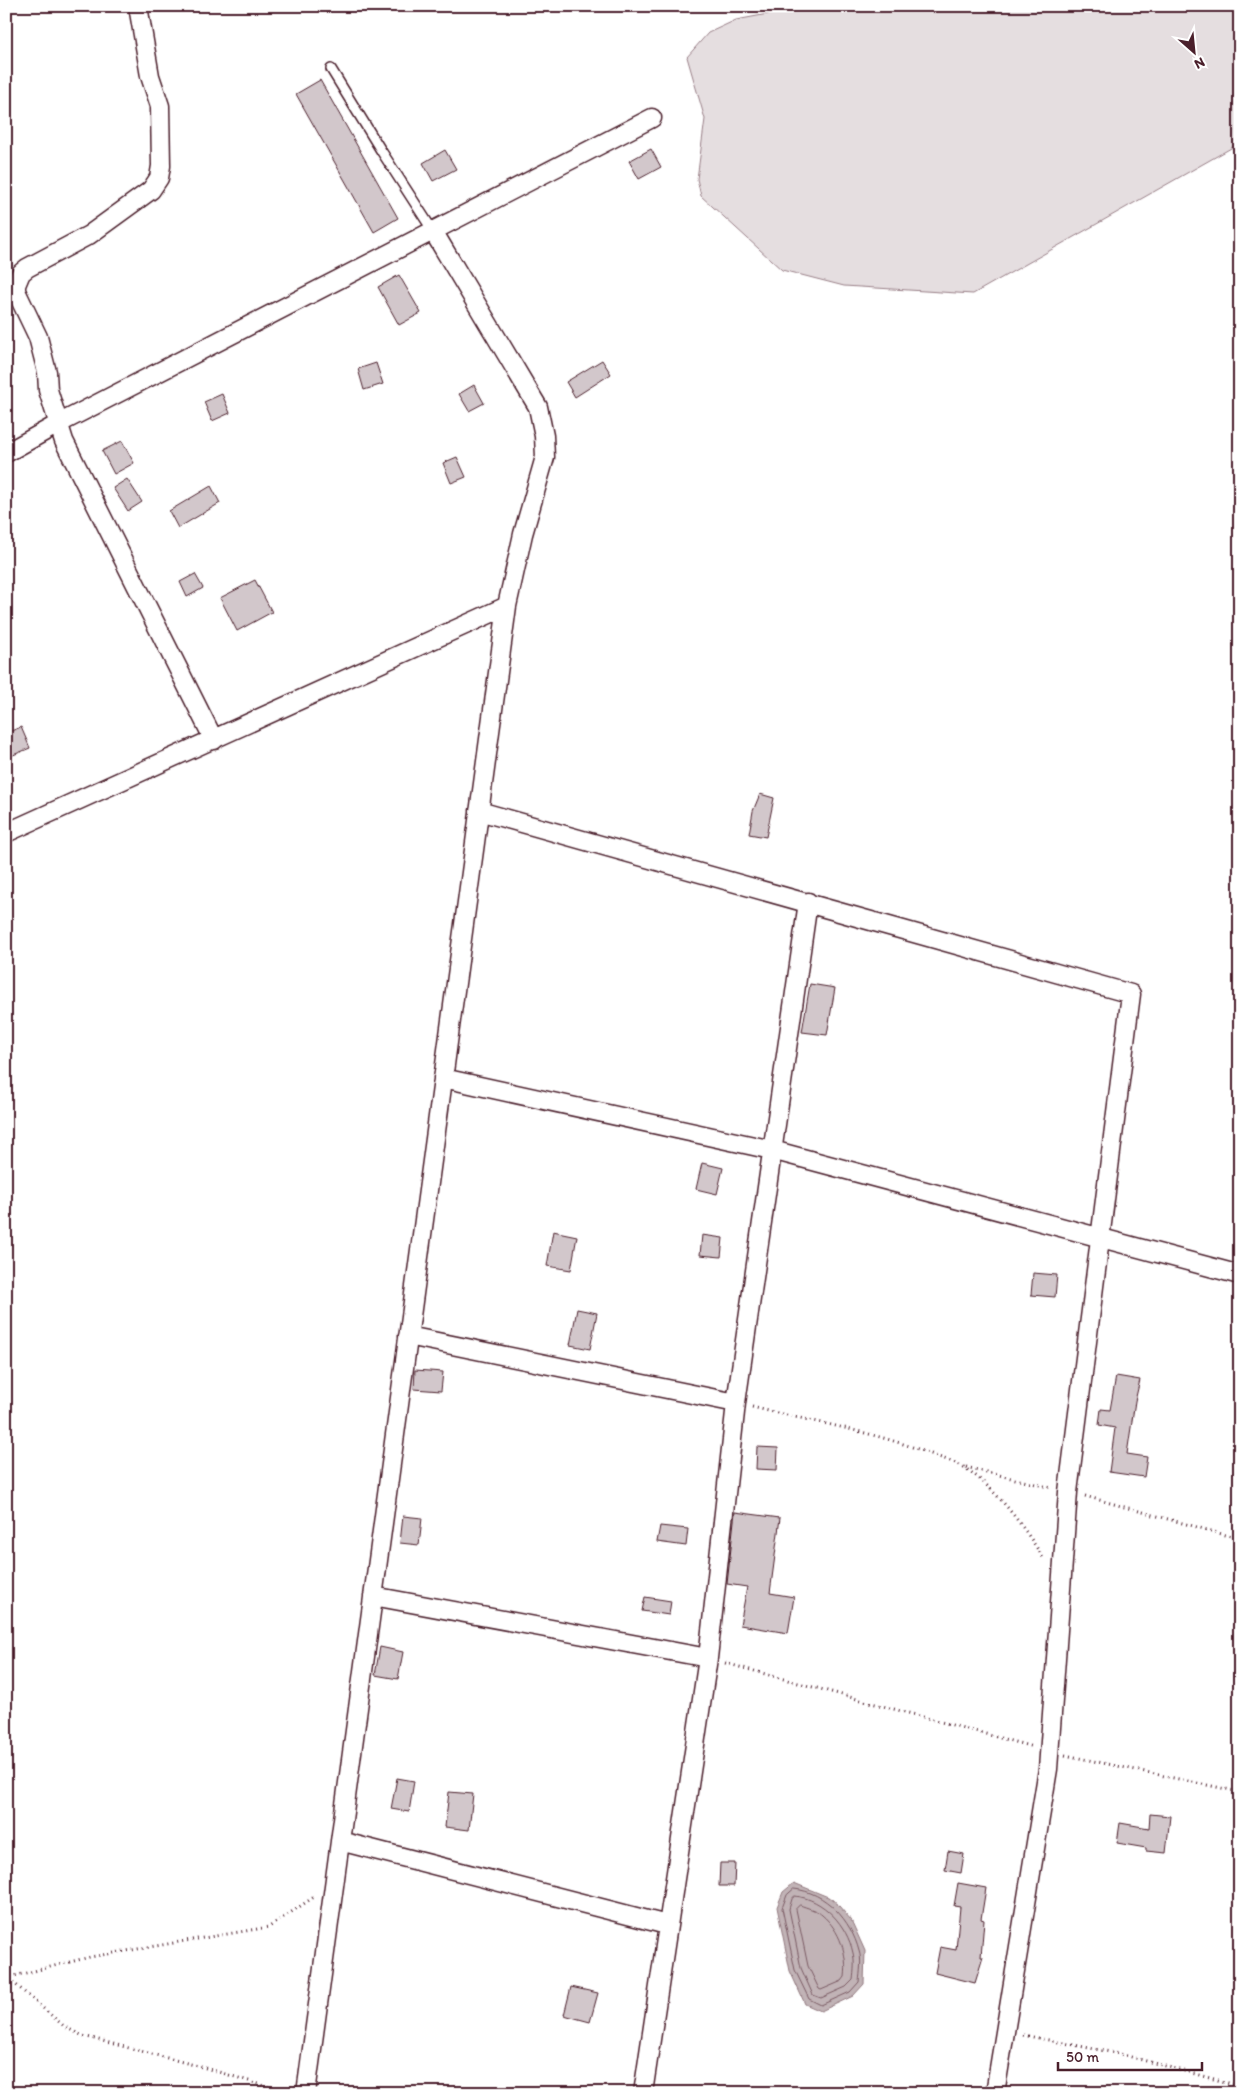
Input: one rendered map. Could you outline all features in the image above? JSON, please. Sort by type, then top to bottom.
[{"type":"street","points":[[138,6],[150,76],[160,106],[161,166],[159,178],[151,190],[89,235],[27,268],[16,285],[16,291],[38,337],[48,372],[48,390],[64,442],[214,740]]},
{"type":"street","points":[[6,453],[58,424],[652,118]]},
{"type":"street","points":[[306,2093],[507,606],[523,534],[545,458],[544,436],[538,407],[434,231]]},
{"type":"street","points":[[6,834],[507,606]]},
{"type":"street","points":[[479,810],[1131,994],[1068,1492],[1048,1769],[995,2093]]},
{"type":"street","points":[[643,2093],[708,1658],[736,1403],[808,902]]},
{"type":"street","points":[[443,1078],[772,1150],[1240,1275]]},
{"type":"street","points":[[408,1336],[736,1403]]},
{"type":"street","points":[[373,1596],[708,1658]]},
{"type":"street","points":[[340,1841],[667,1925]]},
{"type":"lane","points":[[332,69],[382,152],[434,231]]},
{"type":"path","points":[[736,1403],[922,1450],[966,1468],[992,1489],[1024,1528],[1045,1560]]},
{"type":"path","points":[[956,1464],[1068,1492],[1240,1539]]},
{"type":"path","points":[[708,1658],[1049,1752],[1240,1792]]},
{"type":"path","points":[[7,1978],[90,1957],[270,1927],[304,1906],[334,1881]]},
{"type":"path","points":[[7,1978],[65,2027],[83,2036],[202,2067],[289,2093]]},
{"type":"path","points":[[1005,2031],[1120,2054],[1240,2086]]},
{"type":"shaded area","points":[[780,6],[1240,6],[1240,143],[973,294],[844,286],[782,270],[701,196],[697,179],[705,119],[687,57],[708,33],[736,20],[768,14]]},
{"type":"water","points":[[794,1883],[833,1899],[851,1920],[865,1951],[864,1984],[853,1996],[821,2011],[805,2004],[790,1971],[777,1907],[783,1892]]},
{"type":"building","points":[[320,80],[398,218],[374,232],[296,94]]},
{"type":"building","points":[[651,149],[661,167],[639,179],[629,161]]},
{"type":"building","points":[[445,150],[456,169],[433,181],[423,163]]},
{"type":"building","points":[[399,275],[421,313],[399,325],[378,287]]},
{"type":"building","points":[[602,360],[611,374],[575,397],[566,382]]},
{"type":"building","points":[[376,363],[383,384],[364,390],[358,369]]},
{"type":"building","points":[[474,385],[484,403],[469,411],[459,394]]},
{"type":"building","points":[[222,394],[230,413],[212,421],[204,402]]},
{"type":"building","points":[[122,441],[134,463],[114,474],[102,451]]},
{"type":"building","points":[[457,457],[466,477],[451,483],[443,463]]},
{"type":"building","points":[[127,479],[142,502],[128,511],[113,488]]},
{"type":"building","points":[[211,486],[220,503],[178,528],[169,511]]},
{"type":"building","points":[[195,574],[203,588],[187,597],[180,582]]},
{"type":"building","points":[[255,580],[272,612],[237,631],[220,598]]},
{"type":"building","points":[[21,727],[30,748],[6,758],[6,733]]},
{"type":"building","points":[[760,794],[774,798],[766,837],[749,834],[753,811]]},
{"type":"building","points":[[810,984],[835,988],[827,1035],[802,1032]]},
{"type":"building","points":[[702,1163],[723,1168],[717,1194],[696,1189]]},
{"type":"building","points":[[553,1231],[577,1236],[571,1270],[547,1266]]},
{"type":"building","points":[[702,1235],[723,1238],[721,1257],[700,1255]]},
{"type":"building","points":[[1033,1273],[1057,1275],[1055,1297],[1031,1295]]},
{"type":"building","points":[[577,1309],[597,1313],[590,1349],[570,1345]]},
{"type":"building","points":[[415,1370],[443,1372],[441,1391],[414,1389]]},
{"type":"building","points":[[1116,1376],[1140,1380],[1127,1454],[1147,1457],[1144,1477],[1109,1472],[1115,1428],[1099,1425],[1101,1409],[1110,1410]]},
{"type":"building","points":[[757,1447],[778,1448],[777,1470],[756,1469]]},
{"type":"building","points":[[735,1512],[780,1518],[770,1593],[794,1597],[788,1633],[740,1625],[747,1587],[727,1584]]},
{"type":"building","points":[[403,1516],[422,1518],[419,1545],[400,1543]]},
{"type":"building","points":[[660,1526],[688,1529],[686,1546],[657,1542]]},
{"type":"building","points":[[645,1597],[671,1601],[669,1615],[642,1611]]},
{"type":"building","points":[[380,1647],[403,1652],[398,1679],[375,1675]]},
{"type":"building","points":[[397,1778],[414,1781],[409,1812],[391,1809]]},
{"type":"building","points":[[449,1792],[473,1794],[469,1830],[445,1827]]},
{"type":"building","points":[[1150,1814],[1170,1816],[1166,1853],[1146,1851],[1146,1848],[1117,1843],[1120,1823],[1149,1828]]},
{"type":"building","points":[[948,1851],[964,1854],[961,1873],[945,1870]]},
{"type":"building","points":[[720,1863],[735,1863],[734,1886],[719,1886]]},
{"type":"building","points":[[958,1883],[986,1888],[981,1919],[984,1920],[981,1957],[983,1957],[975,1983],[935,1973],[940,1947],[956,1950],[960,1907],[954,1906]]},
{"type":"building","points":[[571,1987],[598,1993],[590,2022],[564,2015]]}]
